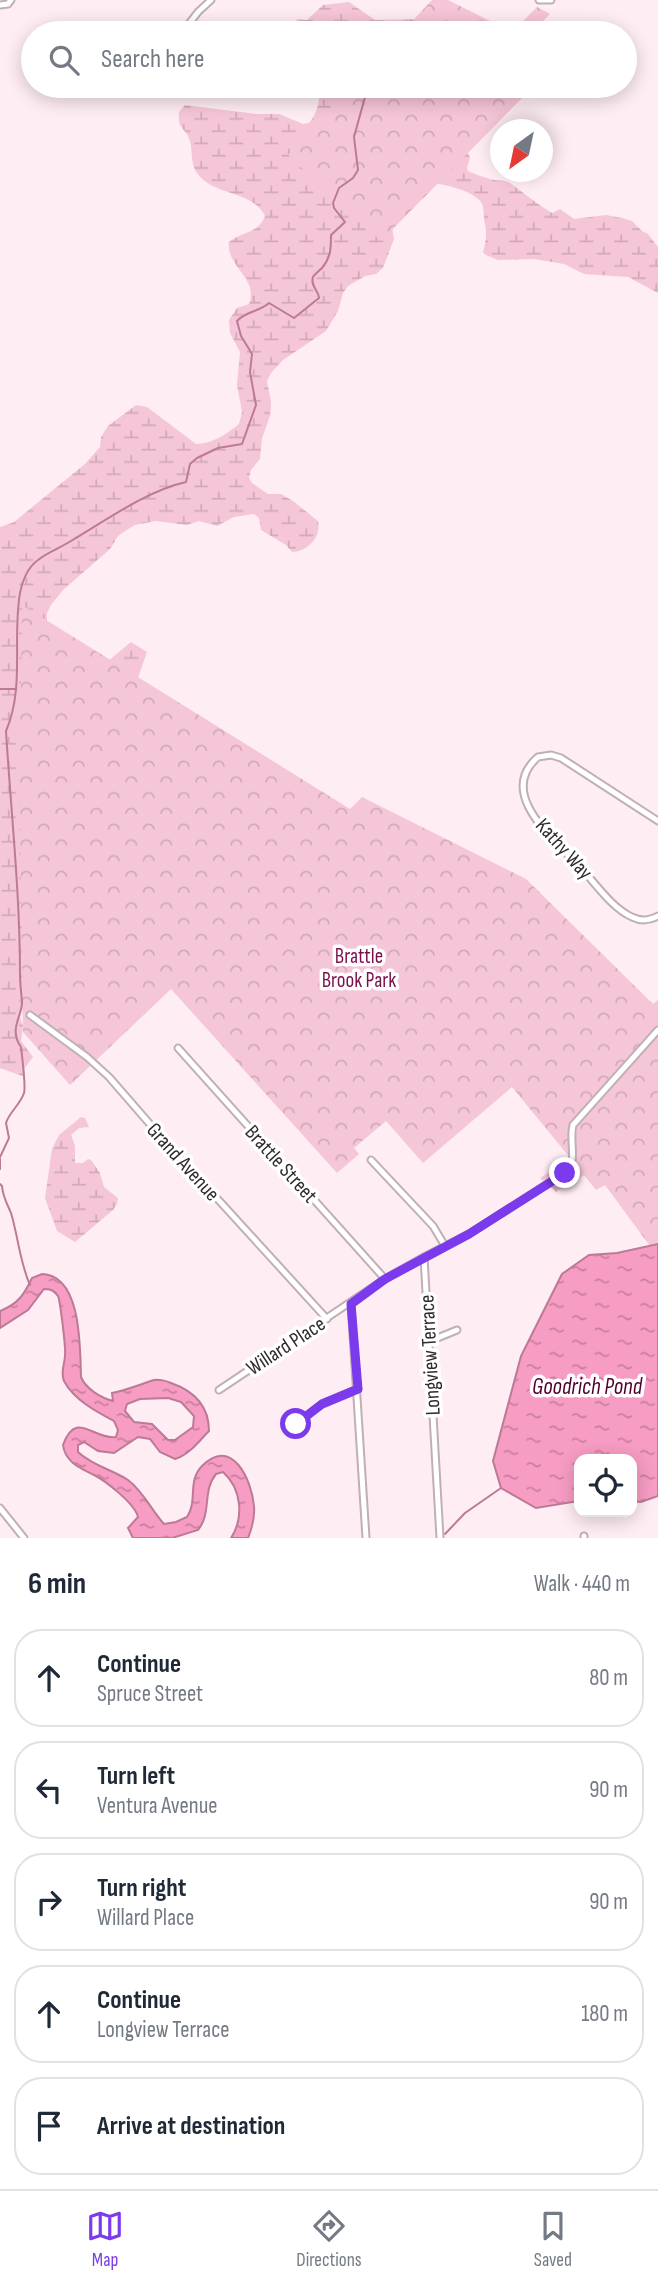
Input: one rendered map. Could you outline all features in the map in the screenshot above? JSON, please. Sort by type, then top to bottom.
[{"type":"street","points":[[0,5],[8,4],[11,0]]},
{"type":"street","points":[[191,21],[211,0]]},
{"type":"street","points":[[540,0],[551,0]]},
{"type":"street","name":"Kathy Way","points":[[658,821],[561,758],[551,755],[538,757],[524,774],[523,791],[539,825],[624,913],[643,920],[658,916]]},
{"type":"street","name":"Grand Avenue","points":[[30,1015],[109,1077],[327,1319]]},
{"type":"street","points":[[424,1257],[469,1234],[569,1170],[573,1157],[573,1125],[658,1030]]},
{"type":"street","name":"Brattle Street","points":[[178,1048],[385,1279]]},
{"type":"street","points":[[371,1160],[433,1226],[445,1246]]},
{"type":"street","name":"Willard Place","points":[[219,1390],[385,1279],[424,1257]]},
{"type":"street","name":"Longview Terrace","points":[[424,1257],[440,1538]]},
{"type":"street","points":[[351,1304],[366,1538]]},
{"type":"street","points":[[430,1341],[457,1330]]},
{"type":"street","points":[[296,1424],[322,1404],[358,1389]]},
{"type":"street","points":[[0,1508],[24,1538]]},
{"type":"green space","points":[[432,0],[448,0],[490,21],[412,21]]},
{"type":"green space","points":[[349,2],[375,20],[423,21],[296,21],[307,20],[323,5]]},
{"type":"green space","points":[[537,7],[550,14],[543,21],[523,21]]},
{"type":"green space","points":[[319,98],[475,98],[465,145],[470,158],[468,171],[490,178],[490,182],[508,182],[552,213],[560,209],[574,219],[606,215],[632,221],[648,234],[658,247],[658,293],[628,277],[584,274],[564,264],[534,259],[498,260],[486,255],[483,252],[486,231],[481,202],[462,190],[423,182],[390,216],[394,239],[383,268],[376,274],[365,276],[348,286],[326,331],[283,360],[267,381],[271,402],[270,416],[262,438],[260,459],[251,470],[249,478],[268,494],[281,494],[293,501],[318,521],[318,533],[312,542],[303,549],[292,552],[286,545],[261,530],[259,518],[254,514],[234,517],[217,526],[199,521],[187,525],[156,521],[135,525],[118,536],[110,549],[63,590],[47,613],[47,634],[107,662],[131,642],[147,652],[20,1017],[23,1026],[21,1041],[33,1057],[22,1076],[0,1068],[0,527],[14,522],[85,464],[100,447],[101,437],[108,426],[136,405],[147,407],[196,444],[219,438],[239,424],[242,412],[237,385],[240,352],[230,333],[229,320],[237,308],[249,304],[251,295],[250,287],[232,259],[229,242],[254,229],[265,216],[251,201],[213,186],[197,173],[193,166],[190,141],[179,122],[179,112],[185,105],[279,114],[303,124],[309,123]]},
{"type":"green space","points":[[342,98],[522,98],[501,119],[490,119],[490,131],[381,241],[288,155]]},
{"type":"green space","name":"Brattle Brook Park","points":[[22,605],[350,809],[362,797],[526,879],[653,1004],[658,1000],[658,1244],[650,1246],[605,1185],[596,1190],[584,1175],[556,1192],[540,1178],[571,1159],[512,1087],[423,1163],[386,1121],[354,1148],[359,1154],[337,1173],[171,989],[70,1085],[23,1032],[19,753],[11,719],[21,700]]},
{"type":"green space","points":[[81,1117],[85,1118],[89,1127],[79,1128],[71,1135],[75,1146],[75,1163],[91,1160],[100,1173],[104,1187],[118,1198],[113,1210],[75,1242],[57,1231],[45,1198],[52,1149],[59,1135]]},
{"type":"water","name":"Goodrich Pond","points":[[658,1244],[658,1496],[637,1502],[637,1454],[574,1454],[574,1502],[536,1508],[501,1488],[493,1461],[521,1356],[562,1274],[589,1255],[617,1253]]},
{"type":"water","points":[[42,1274],[55,1278],[65,1287],[76,1315],[81,1377],[94,1392],[113,1401],[112,1393],[154,1380],[163,1380],[187,1390],[199,1400],[206,1414],[209,1431],[189,1451],[175,1459],[160,1452],[150,1439],[138,1437],[114,1453],[98,1451],[84,1442],[78,1445],[78,1452],[128,1480],[139,1490],[164,1524],[187,1517],[192,1504],[195,1478],[202,1466],[213,1458],[231,1458],[245,1474],[252,1496],[254,1514],[248,1538],[231,1538],[238,1522],[239,1504],[234,1487],[223,1472],[216,1474],[212,1481],[205,1516],[198,1530],[172,1538],[133,1538],[128,1528],[138,1517],[132,1506],[106,1482],[74,1464],[64,1451],[63,1445],[68,1434],[79,1427],[108,1437],[116,1437],[118,1430],[114,1421],[80,1400],[64,1381],[62,1374],[65,1343],[58,1296],[52,1290],[44,1289],[28,1310],[0,1328],[0,1311],[20,1298],[32,1278]],"holes":[[[168,1398],[181,1402],[194,1416],[193,1427],[175,1440],[168,1440],[152,1424],[134,1422],[125,1411],[127,1404],[140,1399]]]},
{"type":"waterway","points":[[0,1157],[9,1138],[6,1123],[24,1090],[21,1047],[16,1034],[22,1001],[6,731],[12,714],[17,680],[18,610],[22,584],[31,566],[46,555],[141,499],[186,482],[190,464],[197,458],[218,448],[242,444],[256,405],[250,372],[252,354],[241,336],[237,321],[269,303],[294,318],[319,298],[313,277],[327,260],[331,235],[345,222],[333,203],[339,188],[353,178],[358,170],[354,137],[365,98]]},
{"type":"waterway","points":[[0,689],[15,689]]},
{"type":"waterway","points":[[0,1159],[0,1169]]},
{"type":"waterway","points":[[0,1184],[11,1213],[30,1285]]},
{"type":"waterway","points":[[445,1534],[465,1513],[501,1488]]},
{"type":"route","points":[[296,1424],[322,1404],[358,1389],[351,1304],[385,1279],[469,1234],[565,1173]]}]
